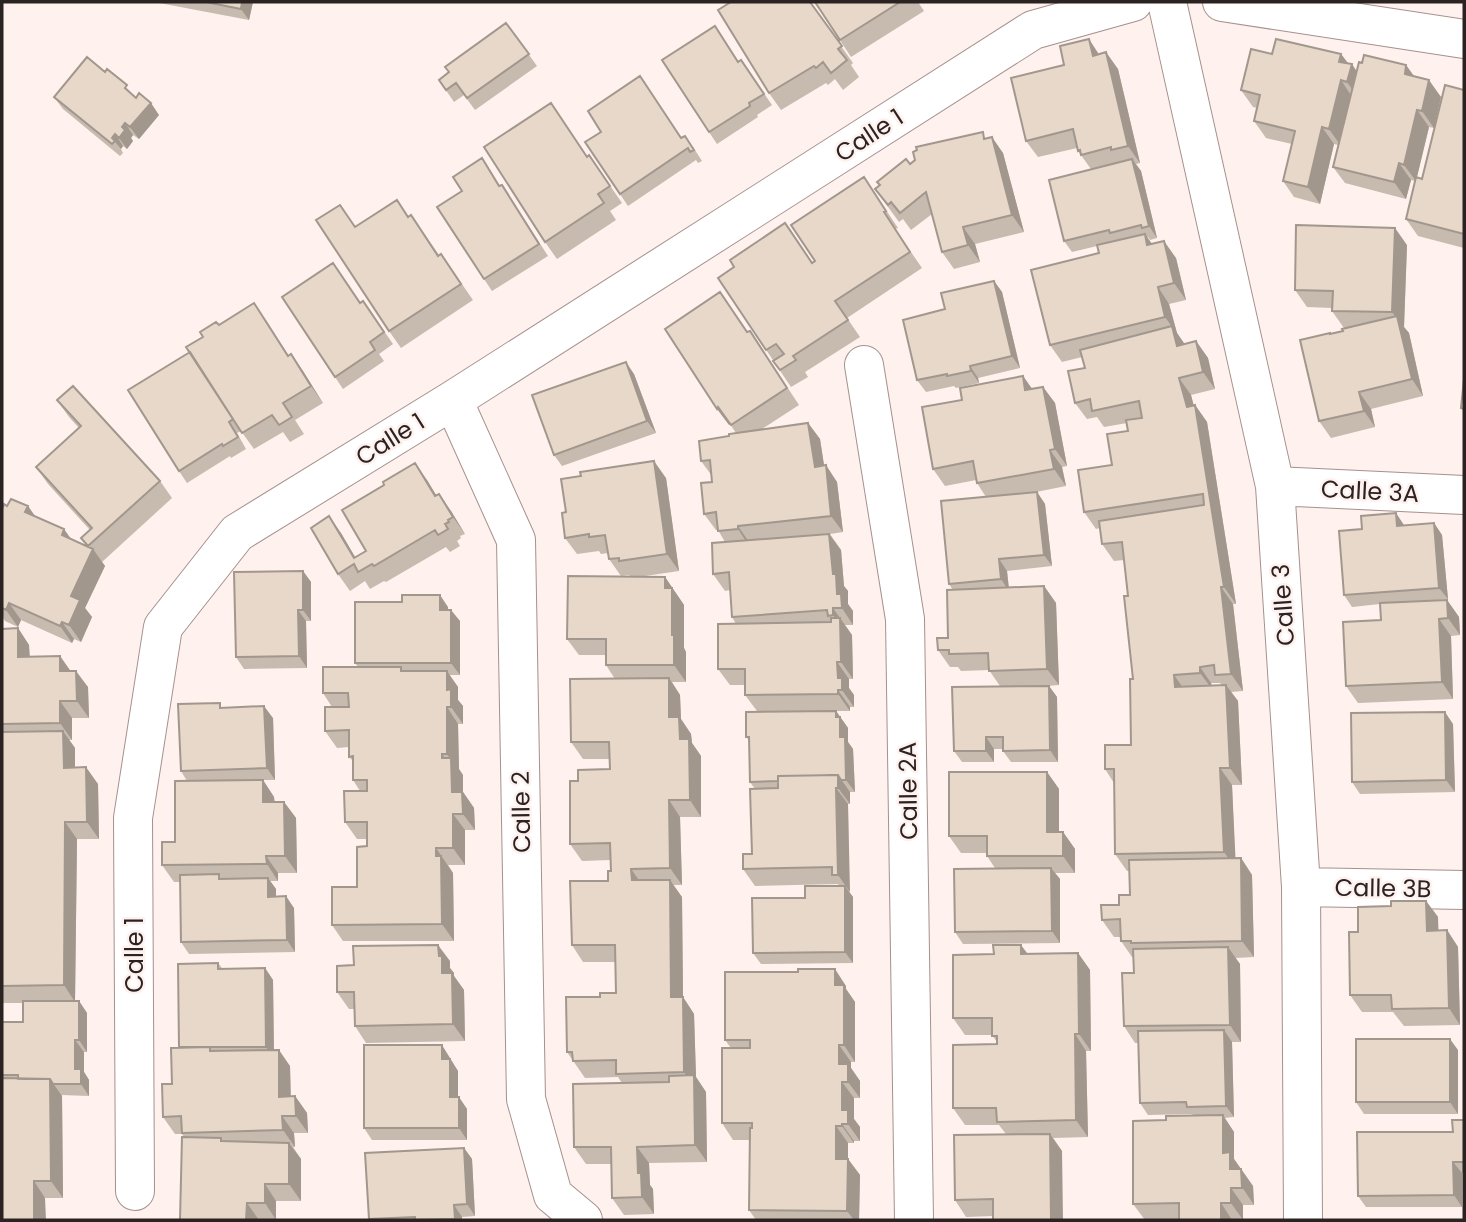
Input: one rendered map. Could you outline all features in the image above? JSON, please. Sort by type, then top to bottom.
[{"type":"street","name":"Calle 1","points":[[135,1191],[133,818],[163,627],[237,533],[453,400],[1033,30],[1133,2]]},
{"type":"street","name":"Calle 3","points":[[1167,2],[1275,486],[1301,887],[1303,1220]]},
{"type":"street","points":[[1222,2],[1464,39]]},
{"type":"street","name":"Calle 2A","points":[[864,365],[905,619],[914,1220]]},
{"type":"street","name":"Calle 2","points":[[453,400],[516,540],[526,1099],[553,1195],[583,1220]]},
{"type":"street","name":"Calle 3A","points":[[1275,486],[1464,495]]},
{"type":"street","name":"Calle 3B","points":[[1301,887],[1464,890]]},
{"type":"building","points":[[206,2],[242,2],[241,9]]},
{"type":"building","points":[[731,2],[810,2],[842,46],[838,49],[847,60],[831,73],[823,62],[769,93],[718,10]]},
{"type":"building","points":[[815,2],[900,2],[840,40]]},
{"type":"building","points":[[506,23],[529,54],[467,98],[456,83],[446,90],[439,80],[449,72],[445,67]]},
{"type":"building","points":[[715,26],[738,62],[741,60],[764,94],[709,132],[662,60]]},
{"type":"building","points":[[1089,39],[1093,56],[1106,52],[1128,146],[1111,150],[1111,147],[1081,155],[1073,129],[1026,141],[1011,78],[1064,65],[1060,46]]},
{"type":"building","points":[[1276,39],[1341,54],[1339,62],[1352,64],[1347,82],[1341,80],[1329,129],[1322,127],[1308,187],[1283,181],[1295,131],[1254,121],[1260,95],[1241,90],[1251,49],[1272,54]]},
{"type":"building","points":[[1364,55],[1406,65],[1405,74],[1429,80],[1422,111],[1417,110],[1404,165],[1399,163],[1394,182],[1333,167],[1359,62],[1362,63]]},
{"type":"building","points":[[87,57],[127,85],[125,88],[136,98],[139,93],[151,103],[130,127],[125,123],[122,127],[125,130],[119,138],[115,134],[112,144],[54,97]]},
{"type":"building","points":[[640,76],[681,138],[685,136],[694,150],[690,152],[688,148],[620,194],[585,142],[601,132],[588,111]]},
{"type":"building","points":[[1445,85],[1464,90],[1464,234],[1406,219],[1416,177],[1422,179]]},
{"type":"building","points":[[551,103],[610,186],[598,194],[604,203],[545,242],[484,147]]},
{"type":"building","points":[[983,132],[984,139],[992,137],[1012,215],[963,227],[968,245],[942,252],[926,192],[900,213],[891,202],[888,205],[875,189],[880,185],[877,182],[906,159],[910,164],[915,160],[913,152],[917,150],[916,147]]},
{"type":"building","points":[[482,158],[539,244],[484,279],[437,207],[462,191],[453,177]]},
{"type":"building","points":[[1132,159],[1149,226],[1142,228],[1141,225],[1110,233],[1109,230],[1064,241],[1049,180]]},
{"type":"building","points":[[864,177],[910,252],[835,301],[848,320],[793,356],[796,360],[780,370],[773,361],[784,354],[776,344],[766,350],[718,278],[734,267],[730,260],[785,223],[812,263],[815,261],[791,225]]},
{"type":"building","points":[[397,200],[408,217],[411,215],[438,256],[441,254],[461,284],[389,331],[316,220],[340,205],[355,227]]},
{"type":"building","points":[[1296,225],[1395,228],[1392,312],[1332,311],[1333,291],[1295,290]]},
{"type":"building","points":[[1145,234],[1147,245],[1164,241],[1174,283],[1158,287],[1165,317],[1050,345],[1031,270],[1099,253],[1097,245]]},
{"type":"building","points":[[333,263],[384,332],[370,342],[375,350],[335,377],[282,297]]},
{"type":"building","points":[[994,281],[1012,356],[970,366],[971,371],[917,380],[903,320],[945,309],[941,293]]},
{"type":"building","points":[[720,292],[747,332],[750,331],[787,388],[731,425],[718,407],[717,409],[665,329]]},
{"type":"building","points":[[254,303],[311,386],[283,403],[292,417],[279,425],[272,415],[242,433],[186,347],[203,337],[200,332],[216,322],[219,325]]},
{"type":"building","points":[[1397,316],[1412,379],[1359,392],[1364,411],[1319,421],[1300,340]]},
{"type":"building","points":[[1172,326],[1177,346],[1196,341],[1203,372],[1179,378],[1187,407],[1195,405],[1224,587],[1221,587],[1231,674],[1215,675],[1214,665],[1200,667],[1200,673],[1174,675],[1175,687],[1226,685],[1230,768],[1220,768],[1224,852],[1115,854],[1114,769],[1105,769],[1105,745],[1131,745],[1130,679],[1133,679],[1124,596],[1128,596],[1122,542],[1102,544],[1099,521],[1204,505],[1203,494],[1084,512],[1078,470],[1112,465],[1107,434],[1128,431],[1126,420],[1142,418],[1139,401],[1092,411],[1090,399],[1075,403],[1068,371],[1085,368],[1080,350]]},
{"type":"building","points":[[190,352],[233,419],[229,422],[238,437],[179,471],[128,390]]},
{"type":"building","points":[[626,362],[647,421],[554,455],[532,395]]},
{"type":"building","points":[[1023,376],[1025,390],[1043,387],[1055,449],[1050,450],[1054,469],[977,483],[973,461],[933,469],[922,407],[962,400],[960,388]]},
{"type":"building","points":[[1464,379],[1464,409],[1461,408]]},
{"type":"building","points":[[73,386],[160,481],[88,546],[81,538],[92,528],[36,467],[81,426],[57,400]]},
{"type":"building","points":[[808,423],[815,467],[826,465],[831,516],[738,526],[738,529],[718,531],[716,512],[704,514],[701,483],[712,482],[710,460],[701,461],[699,441]]},
{"type":"building","points":[[654,461],[667,554],[619,561],[619,558],[609,559],[605,535],[589,537],[589,534],[565,538],[562,513],[566,512],[561,479],[581,476],[580,472]]},
{"type":"building","points":[[415,463],[435,496],[439,494],[453,517],[445,524],[448,529],[438,535],[435,530],[374,566],[372,564],[358,572],[354,564],[338,574],[311,528],[329,516],[354,558],[366,551],[342,510]]},
{"type":"building","points":[[1037,492],[1044,555],[999,559],[1001,579],[949,584],[941,501]]},
{"type":"building","points":[[11,499],[28,506],[25,512],[64,529],[62,535],[93,549],[71,596],[80,600],[69,625],[62,622],[60,626],[9,603],[6,610],[2,608],[2,510],[4,504],[7,506]]},
{"type":"building","points":[[1396,513],[1397,526],[1434,523],[1439,588],[1344,595],[1339,531],[1362,529],[1361,516]]},
{"type":"building","points":[[829,534],[833,574],[836,574],[837,594],[841,594],[842,608],[833,608],[833,615],[828,616],[827,610],[732,617],[729,572],[713,574],[712,543]]},
{"type":"building","points":[[303,571],[303,610],[298,610],[299,656],[236,657],[234,572]]},
{"type":"building","points":[[568,576],[665,577],[665,588],[672,588],[674,665],[606,665],[606,639],[567,639]]},
{"type":"building","points":[[1044,586],[1047,669],[989,671],[988,653],[949,654],[949,650],[938,650],[937,638],[948,638],[947,590]]},
{"type":"building","points":[[402,595],[440,595],[440,610],[451,610],[451,663],[355,663],[355,602],[402,602]]},
{"type":"building","points":[[1447,600],[1448,618],[1439,619],[1442,682],[1346,686],[1343,622],[1381,620],[1380,603]]},
{"type":"building","points":[[831,618],[840,618],[841,662],[837,662],[838,678],[842,678],[842,690],[838,690],[838,694],[745,695],[745,669],[718,669],[718,624],[831,622]]},
{"type":"building","points":[[18,628],[18,657],[60,656],[60,671],[76,671],[77,701],[60,701],[60,723],[2,724],[2,629]]},
{"type":"building","points":[[323,667],[401,667],[401,671],[447,671],[451,707],[447,707],[447,754],[442,754],[442,758],[451,758],[452,792],[462,792],[463,814],[453,814],[453,848],[436,848],[436,856],[441,856],[442,924],[332,925],[332,887],[357,887],[357,847],[367,846],[367,822],[345,822],[344,791],[367,791],[367,780],[353,780],[353,756],[349,757],[349,730],[325,731],[325,707],[349,707],[348,693],[323,693]]},
{"type":"building","points":[[669,678],[669,717],[679,717],[680,739],[689,739],[690,800],[669,800],[670,868],[631,869],[632,880],[670,880],[671,997],[683,997],[684,1072],[616,1074],[616,1060],[573,1061],[572,1052],[567,1052],[566,997],[600,997],[600,993],[616,993],[615,945],[572,945],[570,881],[608,881],[608,871],[611,871],[610,843],[570,844],[570,781],[578,781],[578,770],[610,769],[609,742],[571,742],[570,679]]},
{"type":"building","points":[[1049,686],[1050,750],[1003,751],[1003,737],[986,737],[986,751],[954,751],[952,687]]},
{"type":"building","points":[[220,703],[220,708],[264,706],[267,768],[181,771],[178,704]]},
{"type":"building","points":[[836,711],[836,717],[840,717],[840,737],[845,737],[846,780],[841,780],[838,775],[778,776],[778,781],[750,782],[746,712]]},
{"type":"building","points":[[1445,712],[1446,780],[1352,782],[1351,713]]},
{"type":"building","points":[[63,731],[64,768],[86,767],[87,822],[65,822],[64,985],[2,986],[2,732]]},
{"type":"building","points":[[949,772],[1047,772],[1047,832],[1063,832],[1063,856],[987,856],[987,836],[949,836]]},
{"type":"building","points":[[838,775],[838,875],[832,875],[832,867],[743,869],[743,854],[752,854],[750,789],[778,788],[778,776]]},
{"type":"building","points":[[263,780],[263,802],[284,802],[285,856],[266,856],[267,864],[162,865],[162,842],[175,842],[175,781]]},
{"type":"building","points":[[1241,858],[1242,941],[1131,943],[1121,941],[1120,919],[1102,920],[1101,905],[1119,905],[1119,895],[1130,895],[1129,860]]},
{"type":"building","points":[[1051,868],[1052,931],[955,932],[954,869]]},
{"type":"building","points":[[219,874],[219,879],[268,878],[268,897],[286,896],[287,940],[181,942],[180,875]]},
{"type":"building","points":[[805,886],[845,886],[845,952],[753,953],[752,898],[805,898]]},
{"type":"building","points":[[1391,901],[1426,901],[1427,931],[1447,930],[1449,1008],[1392,1009],[1391,995],[1350,995],[1349,932],[1358,932],[1358,907],[1391,906]]},
{"type":"building","points":[[438,945],[439,956],[442,956],[442,973],[452,973],[453,1024],[355,1026],[354,992],[337,992],[337,966],[354,965],[353,946]]},
{"type":"building","points":[[993,945],[1021,945],[1021,954],[1078,953],[1076,1120],[997,1122],[996,1108],[953,1108],[953,1045],[997,1044],[997,1036],[992,1036],[992,1018],[953,1018],[953,955],[994,954]]},
{"type":"building","points":[[1228,947],[1230,1025],[1124,1026],[1122,973],[1134,973],[1133,949]]},
{"type":"building","points":[[218,963],[218,969],[265,968],[266,1047],[179,1047],[178,964]]},
{"type":"building","points":[[798,969],[835,969],[835,985],[844,985],[844,1045],[839,1045],[839,1064],[848,1064],[848,1082],[842,1082],[842,1110],[848,1110],[848,1124],[836,1126],[836,1159],[848,1159],[847,1211],[749,1210],[752,1123],[722,1123],[722,1048],[750,1048],[750,1040],[725,1040],[725,972],[798,972]]},
{"type":"building","points":[[23,1001],[79,1001],[79,1040],[75,1040],[75,1069],[81,1069],[81,1084],[53,1084],[50,1079],[18,1079],[18,1075],[2,1075],[2,1022],[23,1022]]},
{"type":"building","points":[[1224,1030],[1226,1106],[1187,1107],[1186,1102],[1140,1103],[1138,1031]]},
{"type":"building","points":[[1356,1039],[1450,1039],[1450,1102],[1356,1102]]},
{"type":"building","points":[[364,1045],[442,1045],[442,1059],[450,1059],[450,1097],[459,1097],[459,1128],[364,1128]]},
{"type":"building","points":[[210,1047],[210,1051],[279,1050],[279,1097],[295,1096],[296,1116],[282,1116],[283,1130],[182,1133],[181,1116],[163,1117],[162,1084],[172,1084],[171,1048]]},
{"type":"building","points":[[694,1075],[695,1145],[637,1147],[642,1197],[612,1198],[611,1147],[574,1147],[573,1084],[669,1082],[669,1076]]},
{"type":"building","points":[[2,1078],[50,1079],[51,1181],[34,1181],[34,1220],[2,1220]]},
{"type":"building","points":[[1223,1115],[1223,1153],[1230,1152],[1230,1169],[1241,1169],[1242,1188],[1231,1188],[1231,1203],[1221,1203],[1221,1220],[1179,1220],[1179,1203],[1133,1204],[1133,1121],[1166,1120],[1166,1116]]},
{"type":"building","points":[[1452,1120],[1464,1120],[1464,1162],[1453,1162],[1454,1195],[1358,1196],[1357,1132],[1453,1132]]},
{"type":"building","points":[[1050,1134],[1051,1220],[993,1220],[993,1199],[955,1200],[954,1135]]},
{"type":"building","points":[[182,1137],[289,1143],[289,1184],[265,1184],[265,1203],[247,1203],[246,1220],[180,1220]]},
{"type":"building","points":[[464,1148],[467,1204],[454,1205],[455,1219],[369,1219],[365,1153]]}]
